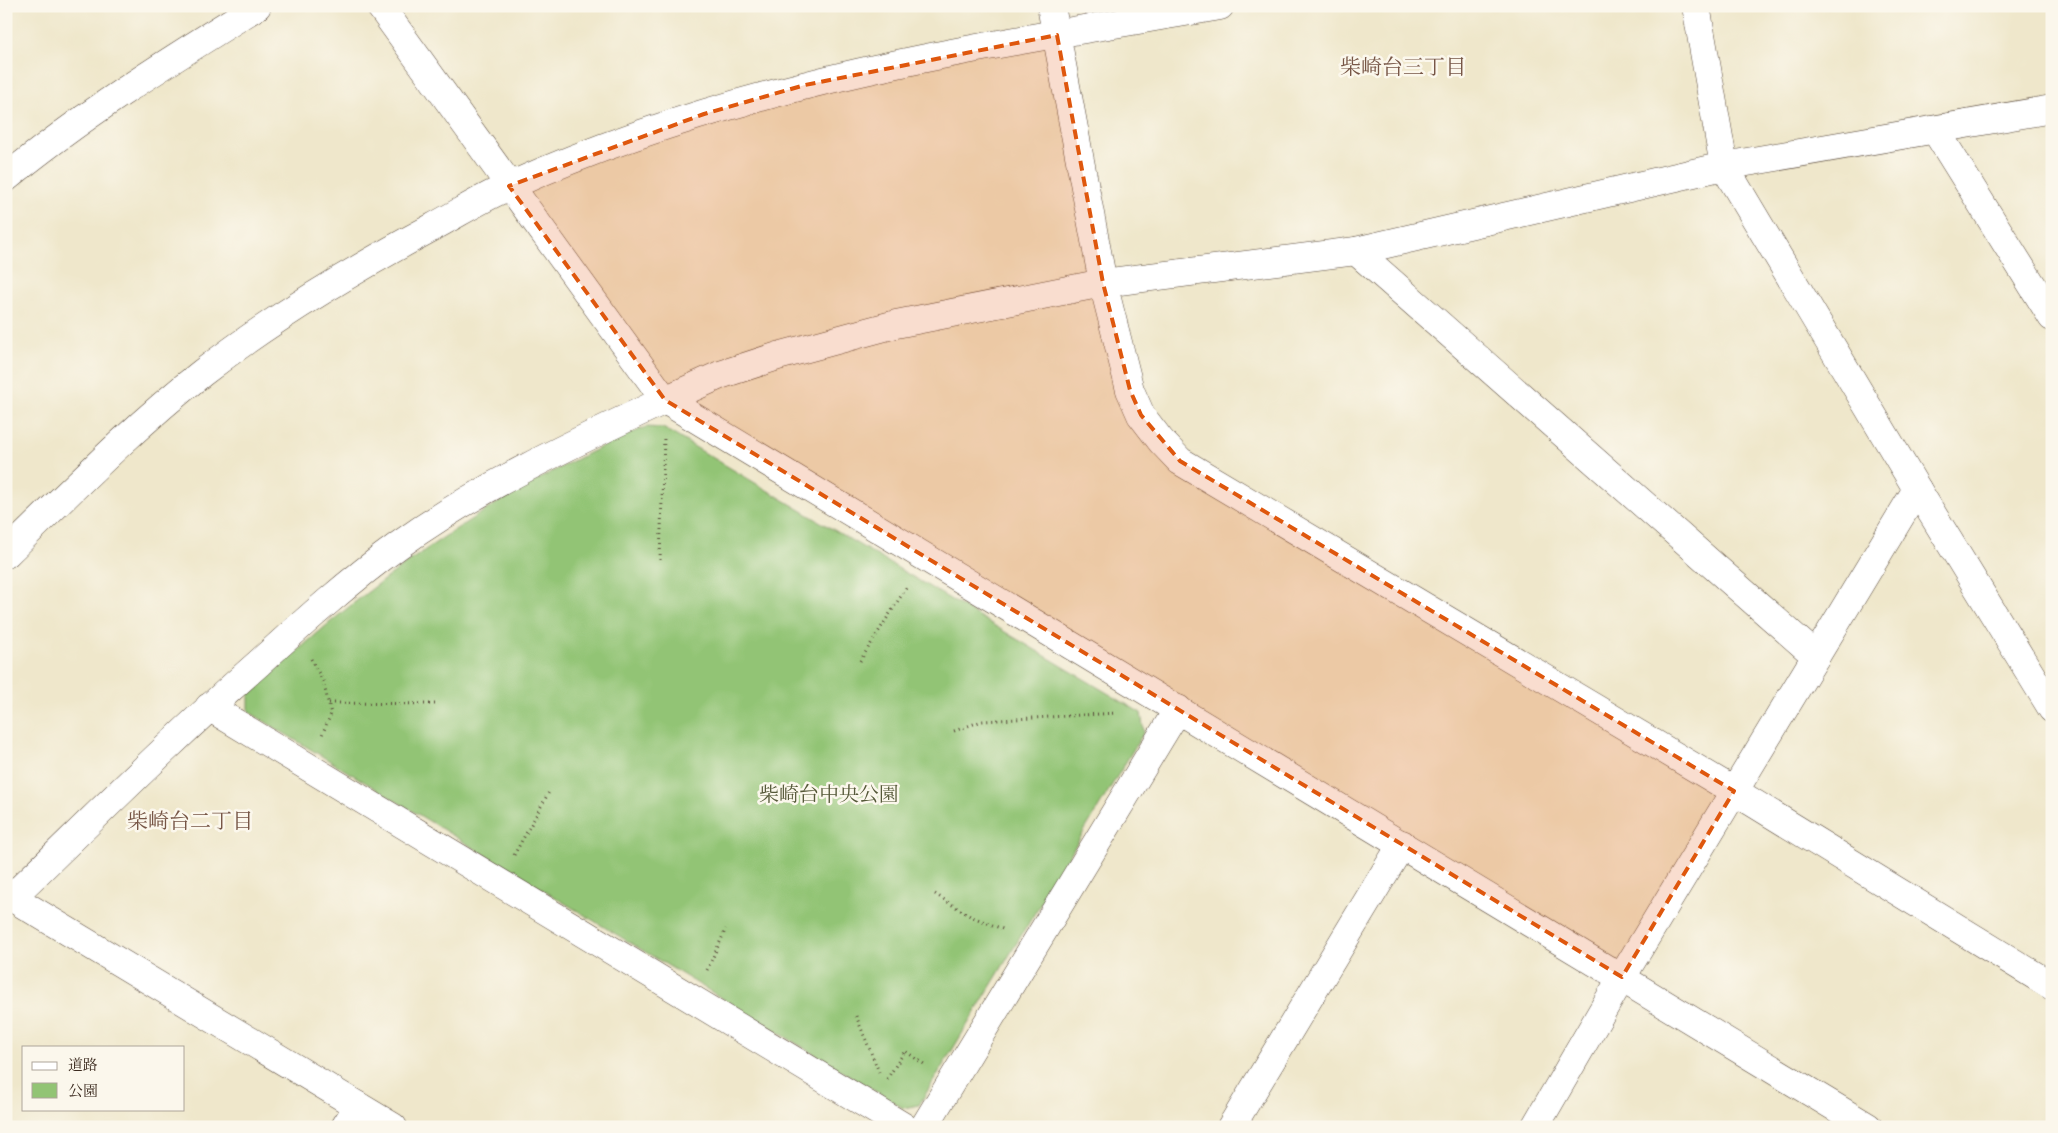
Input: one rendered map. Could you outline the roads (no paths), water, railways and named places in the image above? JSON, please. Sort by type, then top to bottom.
[{"type":"street","points":[[6,178],[40,150],[134,82],[257,6]]},
{"type":"street","points":[[380,6],[664,400],[1868,1127]]},
{"type":"street","points":[[1051,6],[1103,283],[1130,390],[1141,415],[1161,441],[1180,461],[1734,791],[2052,986]]},
{"type":"street","points":[[6,554],[150,416],[204,372],[306,301],[383,254],[509,186],[608,146],[704,114],[805,85],[1057,35],[1220,6]]},
{"type":"street","points":[[1696,6],[1724,166],[1916,489],[2052,709]]},
{"type":"street","points":[[393,1127],[352,1116],[9,895],[209,707],[343,587],[400,544],[466,500],[590,435],[720,375],[835,339],[896,324],[1103,283],[1356,252],[1724,166],[2052,109]]},
{"type":"street","points":[[1936,130],[2052,317]]},
{"type":"street","points":[[1356,252],[1816,656]]},
{"type":"street","points":[[1534,1127],[1622,977],[1916,489]]},
{"type":"street","points":[[209,707],[904,1127]]},
{"type":"street","points":[[924,1127],[1178,710]]},
{"type":"street","points":[[1232,1127],[1402,844]]},
{"type":"district","name":"柴崎台三丁目","points":[[1403,68]]},
{"type":"district","name":"柴崎台二丁目","points":[[190,822]]},
{"type":"park label","name":"柴崎台中央公園","points":[[829,795]]}]
